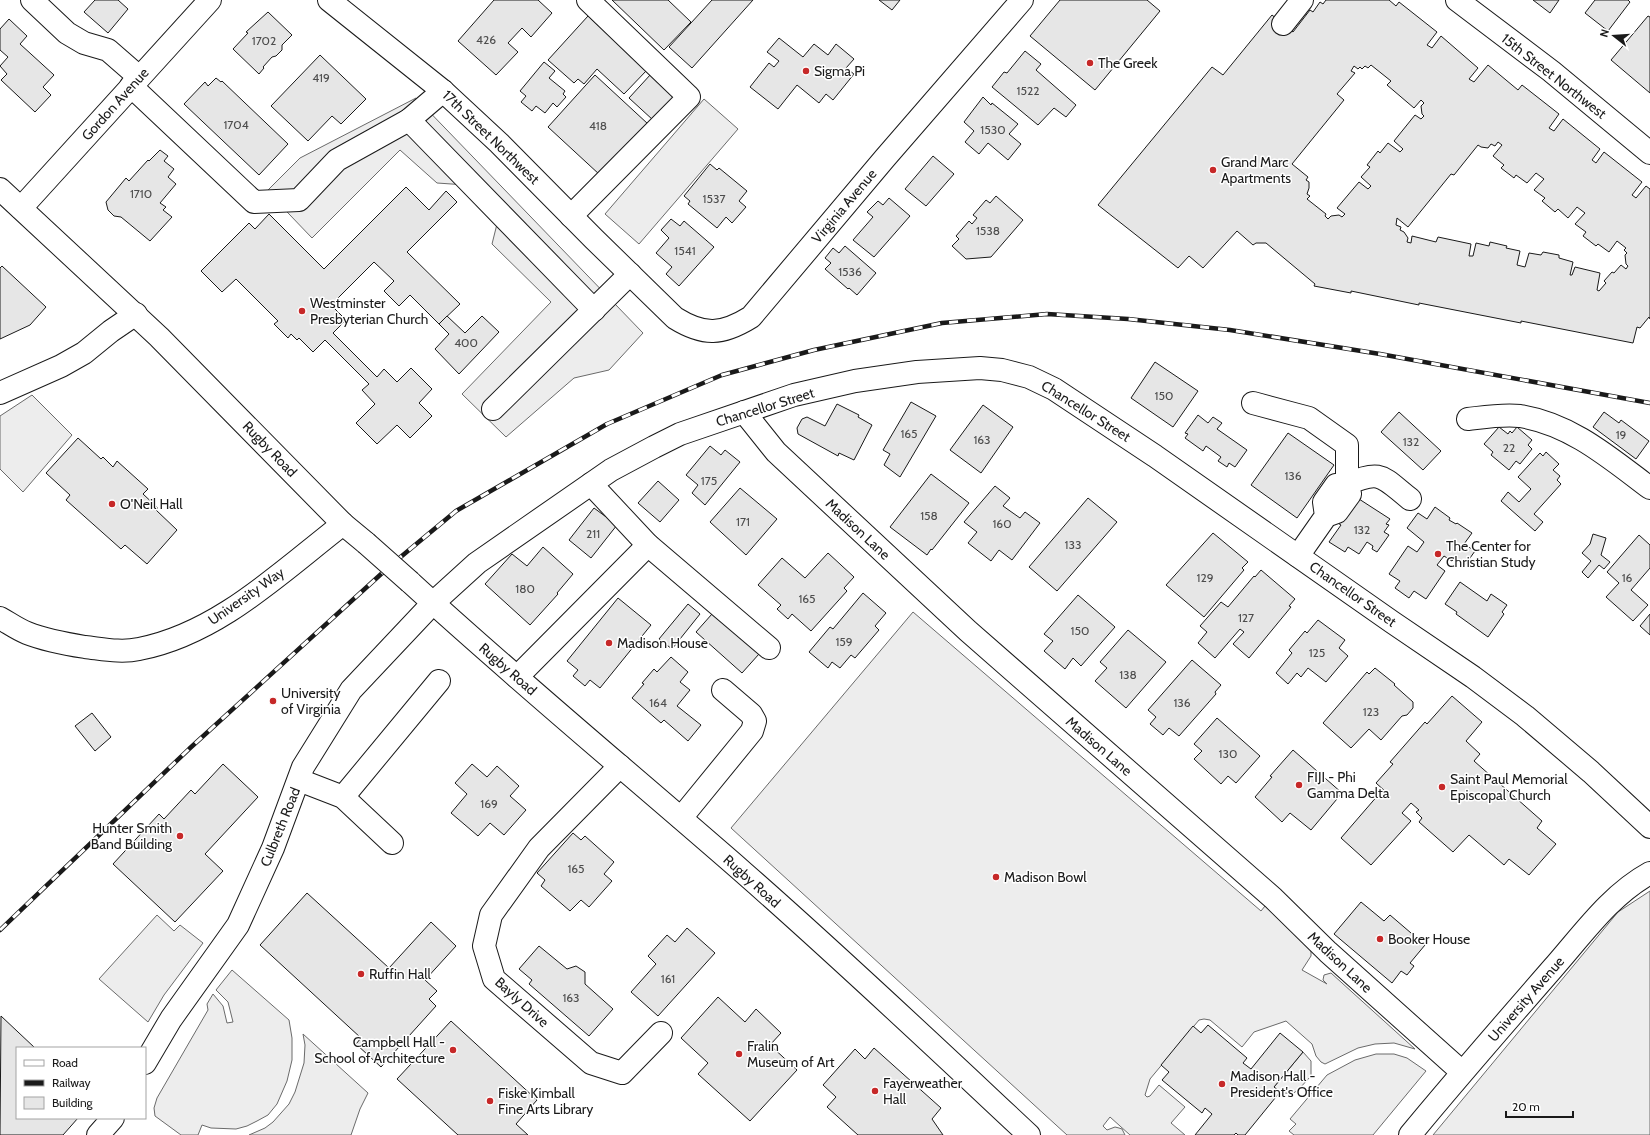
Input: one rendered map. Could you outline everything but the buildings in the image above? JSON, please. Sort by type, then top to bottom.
[{"type":"street","points":[[32,0],[67,33],[84,43],[108,50],[135,82],[254,202],[299,200],[337,160],[409,120],[443,91]]},
{"type":"street","name":"Gordon Avenue","points":[[21,208],[210,0]]},
{"type":"street","name":"17th Street Northwest","points":[[329,0],[443,91],[499,143],[636,280]]},
{"type":"street","points":[[571,216],[689,97],[588,0]]},
{"type":"street","name":"Virginia Avenue","points":[[636,280],[675,318],[687,326],[704,331],[719,331],[736,326],[751,317],[885,158],[1022,0]]},
{"type":"street","points":[[1283,24],[1302,0]]},
{"type":"street","name":"15th Street Northwest","points":[[1457,0],[1551,72],[1650,153]]},
{"type":"street","points":[[409,120],[594,310]]},
{"type":"street","name":"Rugby Road","points":[[0,189],[136,314],[343,524],[768,894],[1029,1135]]},
{"type":"street","points":[[493,408],[594,310],[636,280]]},
{"type":"street","points":[[0,393],[61,366],[84,353],[111,331],[136,314]]},
{"type":"street","name":"Chancellor Street","points":[[433,603],[477,563],[611,470],[654,446],[680,434],[794,395],[847,383],[917,372],[980,368],[1002,370],[1029,377],[1054,389],[1130,439],[1392,622],[1473,676],[1525,716],[1607,786],[1650,827]]},
{"type":"street","points":[[1253,403],[1309,418],[1347,445],[1347,484],[1350,494],[1337,512],[1326,516],[1298,556]]},
{"type":"street","name":"Madison Lane","points":[[744,412],[776,452],[968,631],[1273,898],[1328,952],[1462,1072]]},
{"type":"street","points":[[1468,419],[1491,416],[1519,416],[1547,422],[1573,433],[1650,488]]},
{"type":"street","points":[[1347,484],[1369,475],[1382,476],[1410,499]]},
{"type":"street","points":[[591,484],[648,545],[769,648]]},
{"type":"street","name":"University Way","points":[[0,618],[26,633],[58,642],[113,651],[139,650],[179,638],[216,620],[246,600],[343,524]]},
{"type":"street","points":[[517,677],[648,545]]},
{"type":"street","name":"Culbreth Road","points":[[146,1061],[170,1019],[238,925],[273,848],[304,767],[351,690],[433,603]]},
{"type":"street","points":[[343,797],[439,681]]},
{"type":"street","points":[[681,818],[752,731],[755,721],[751,714],[723,690]]},
{"type":"street","name":"Bayly Drive","points":[[620,766],[539,848],[491,915],[484,946],[494,980],[591,1063],[622,1074],[661,1033]]},
{"type":"street","points":[[299,780],[343,797],[392,843]]},
{"type":"street","name":"University Avenue","points":[[1410,1135],[1462,1072],[1615,898],[1634,882],[1650,873]]},
{"type":"street","points":[[98,1135],[112,1119]]},
{"type":"shaded area","points":[[416,98],[643,333],[609,370],[574,378],[506,437],[462,394],[551,302],[492,244],[498,220],[466,185],[437,183],[400,150],[312,238],[267,191],[300,158]]},
{"type":"shaded area","points":[[704,99],[738,129],[639,244],[605,214]]},
{"type":"shaded area","points":[[32,395],[72,435],[23,492],[0,469],[0,416]]},
{"type":"shaded area","points":[[913,612],[1261,911],[1265,906],[1311,950],[1311,956],[1302,970],[1327,984],[1323,980],[1324,975],[1331,973],[1415,1049],[1394,1043],[1375,1044],[1358,1048],[1325,1064],[1316,1056],[1312,1044],[1286,1021],[1254,1032],[1242,1047],[1210,1020],[1199,1020],[1150,1079],[1145,1095],[1147,1097],[1150,1096],[1159,1085],[1185,1107],[1171,1123],[1185,1135],[1130,1135],[1110,1117],[1103,1126],[1107,1130],[1115,1127],[1122,1129],[1125,1135],[1067,1135],[731,828]]},
{"type":"shaded area","points":[[1650,891],[1650,1135],[1433,1135],[1618,912]]},
{"type":"shaded area","points":[[157,915],[174,931],[180,925],[203,943],[164,995],[148,1022],[99,979]]},
{"type":"shaded area","points":[[232,970],[289,1020],[292,1038],[292,1060],[287,1081],[277,1104],[268,1115],[257,1121],[236,1129],[211,1128],[202,1125],[198,1135],[181,1135],[155,1116],[154,1108],[157,1098],[208,1010],[207,1004],[213,994],[223,1006],[227,1023],[233,1022],[228,1002],[216,990]]},
{"type":"shaded area","points":[[303,1034],[368,1093],[360,1109],[351,1135],[249,1135],[265,1128],[273,1122],[289,1104],[295,1092],[304,1063],[305,1045]]},
{"type":"shaded area","points":[[1303,1052],[1311,1061],[1311,1076],[1298,1090],[1292,1094],[1280,1092],[1274,1087]]},
{"type":"shaded area","points":[[1376,1054],[1394,1054],[1407,1058],[1426,1071],[1373,1135],[1294,1135],[1289,1131],[1296,1124],[1290,1119],[1327,1075],[1355,1060]]},
{"type":"railway","points":[[0,930],[189,749],[391,565],[456,511],[607,424],[722,375],[814,350],[942,323],[1047,314],[1128,319],[1230,330],[1380,354],[1650,403]]},
{"type":"place","name":"The Greek","points":[[1090,63]]},
{"type":"place","name":"Sigma Pi","points":[[806,71]]},
{"type":"place","name":"Grand Marc Apartments","points":[[1213,170]]},
{"type":"place","name":"Westminster Presbyterian Church","points":[[302,311]]},
{"type":"place","name":"O'Neil Hall","points":[[112,504]]},
{"type":"place","name":"The Center for Christian Study","points":[[1438,554]]},
{"type":"place","name":"Madison House","points":[[609,643]]},
{"type":"place","name":"University of Virginia","points":[[273,701]]},
{"type":"place","name":"FIJI - Phi Gamma Delta","points":[[1299,785]]},
{"type":"place","name":"Saint Paul Memorial Episcopal Church","points":[[1442,787]]},
{"type":"place","name":"Hunter Smith Band Building","points":[[180,836]]},
{"type":"place","name":"Madison Bowl","points":[[996,877]]},
{"type":"place","name":"Booker House","points":[[1380,939]]},
{"type":"place","name":"Ruffin Hall","points":[[361,974]]},
{"type":"place","name":"Campbell Hall - School of Architecture","points":[[453,1050]]},
{"type":"place","name":"Fralin Museum of Art","points":[[739,1054]]},
{"type":"place","name":"Madison Hall - President's Office","points":[[1222,1084]]},
{"type":"place","name":"Fayerweather Hall","points":[[875,1091]]},
{"type":"place","name":"Fiske Kimball Fine Arts Library","points":[[490,1101]]}]
